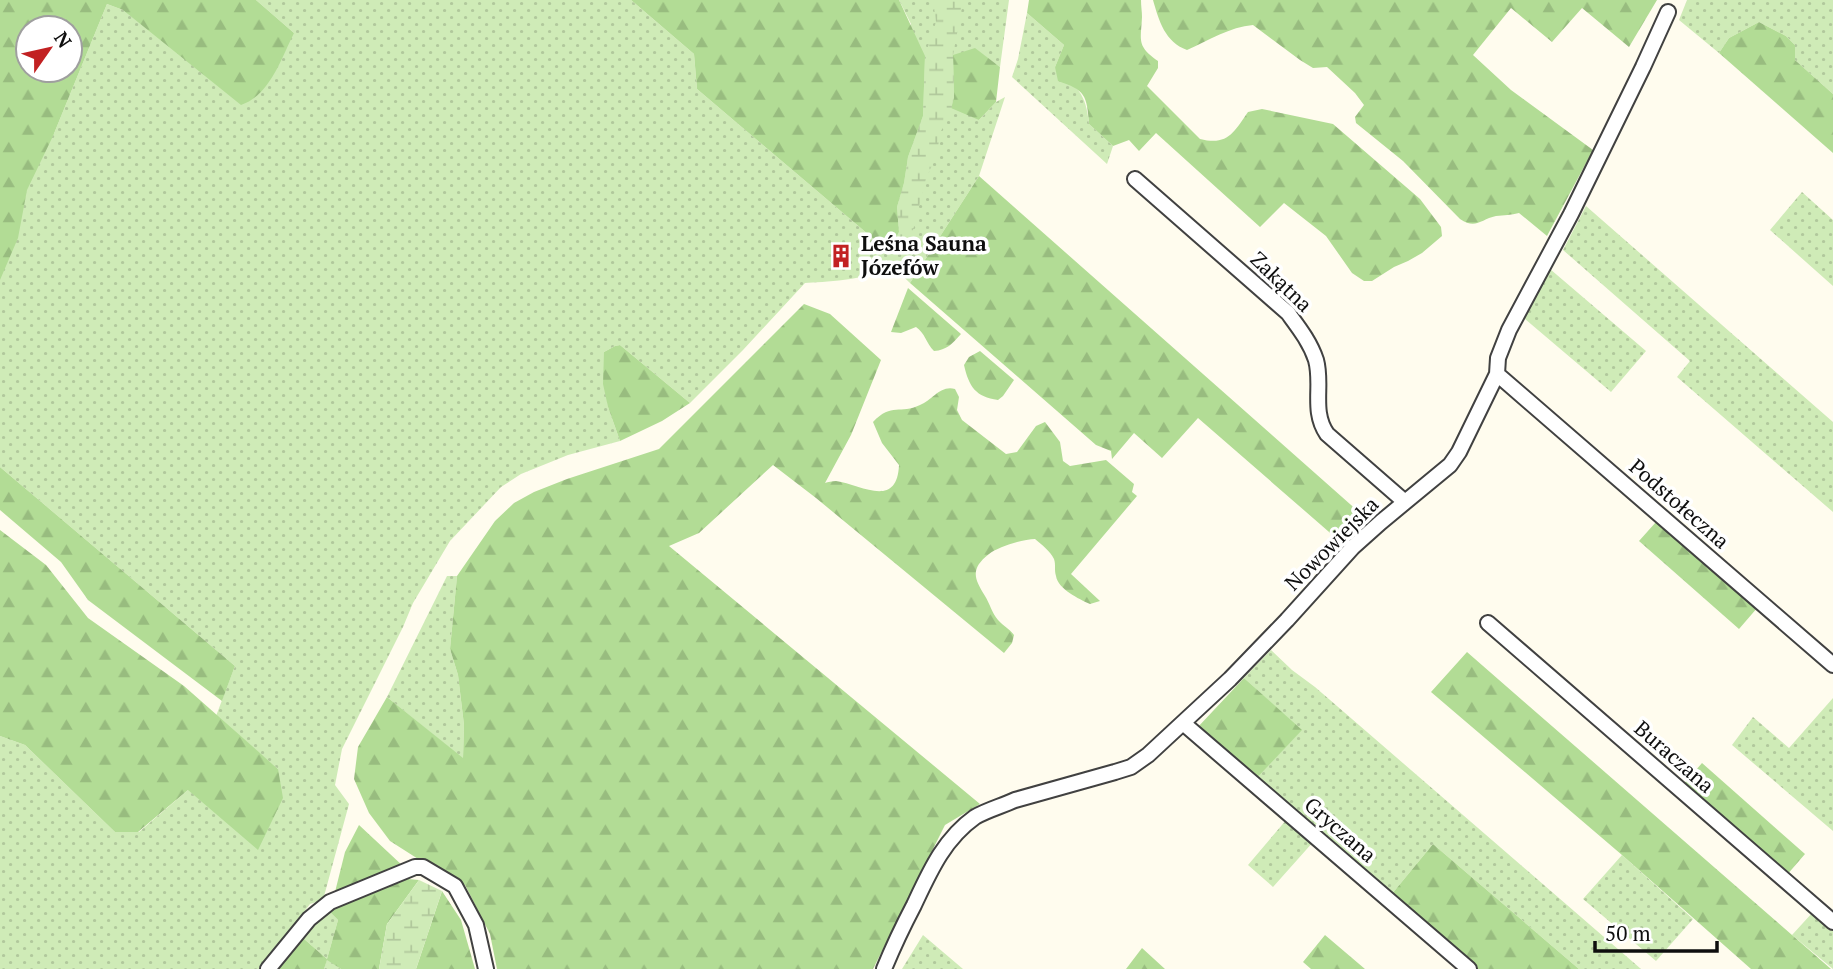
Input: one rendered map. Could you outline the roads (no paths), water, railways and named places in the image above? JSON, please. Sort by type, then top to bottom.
[{"type":"street","name":"Nowowiejska","points":[[884,969],[935,861],[957,832],[977,816],[1015,800],[1131,767],[1148,755],[1230,679],[1353,547],[1450,465],[1468,436],[1497,374],[1498,358],[1509,330],[1572,214],[1668,12]]},
{"type":"street","name":"Zakątna","points":[[1135,178],[1287,313],[1305,335],[1317,361],[1318,411],[1322,427],[1405,502]]},
{"type":"street","name":"Podstołeczna","points":[[1497,374],[1833,665]]},
{"type":"street","name":"Buraczana","points":[[1488,624],[1833,922]]},
{"type":"street","name":"Gryczana","points":[[1183,723],[1469,969]]},
{"type":"street","points":[[268,969],[309,919],[330,902],[415,867],[423,867],[455,887],[476,925],[486,969]]},
{"type":"place","name":"Leśna Sauna Józefów","points":[[841,256]]}]
